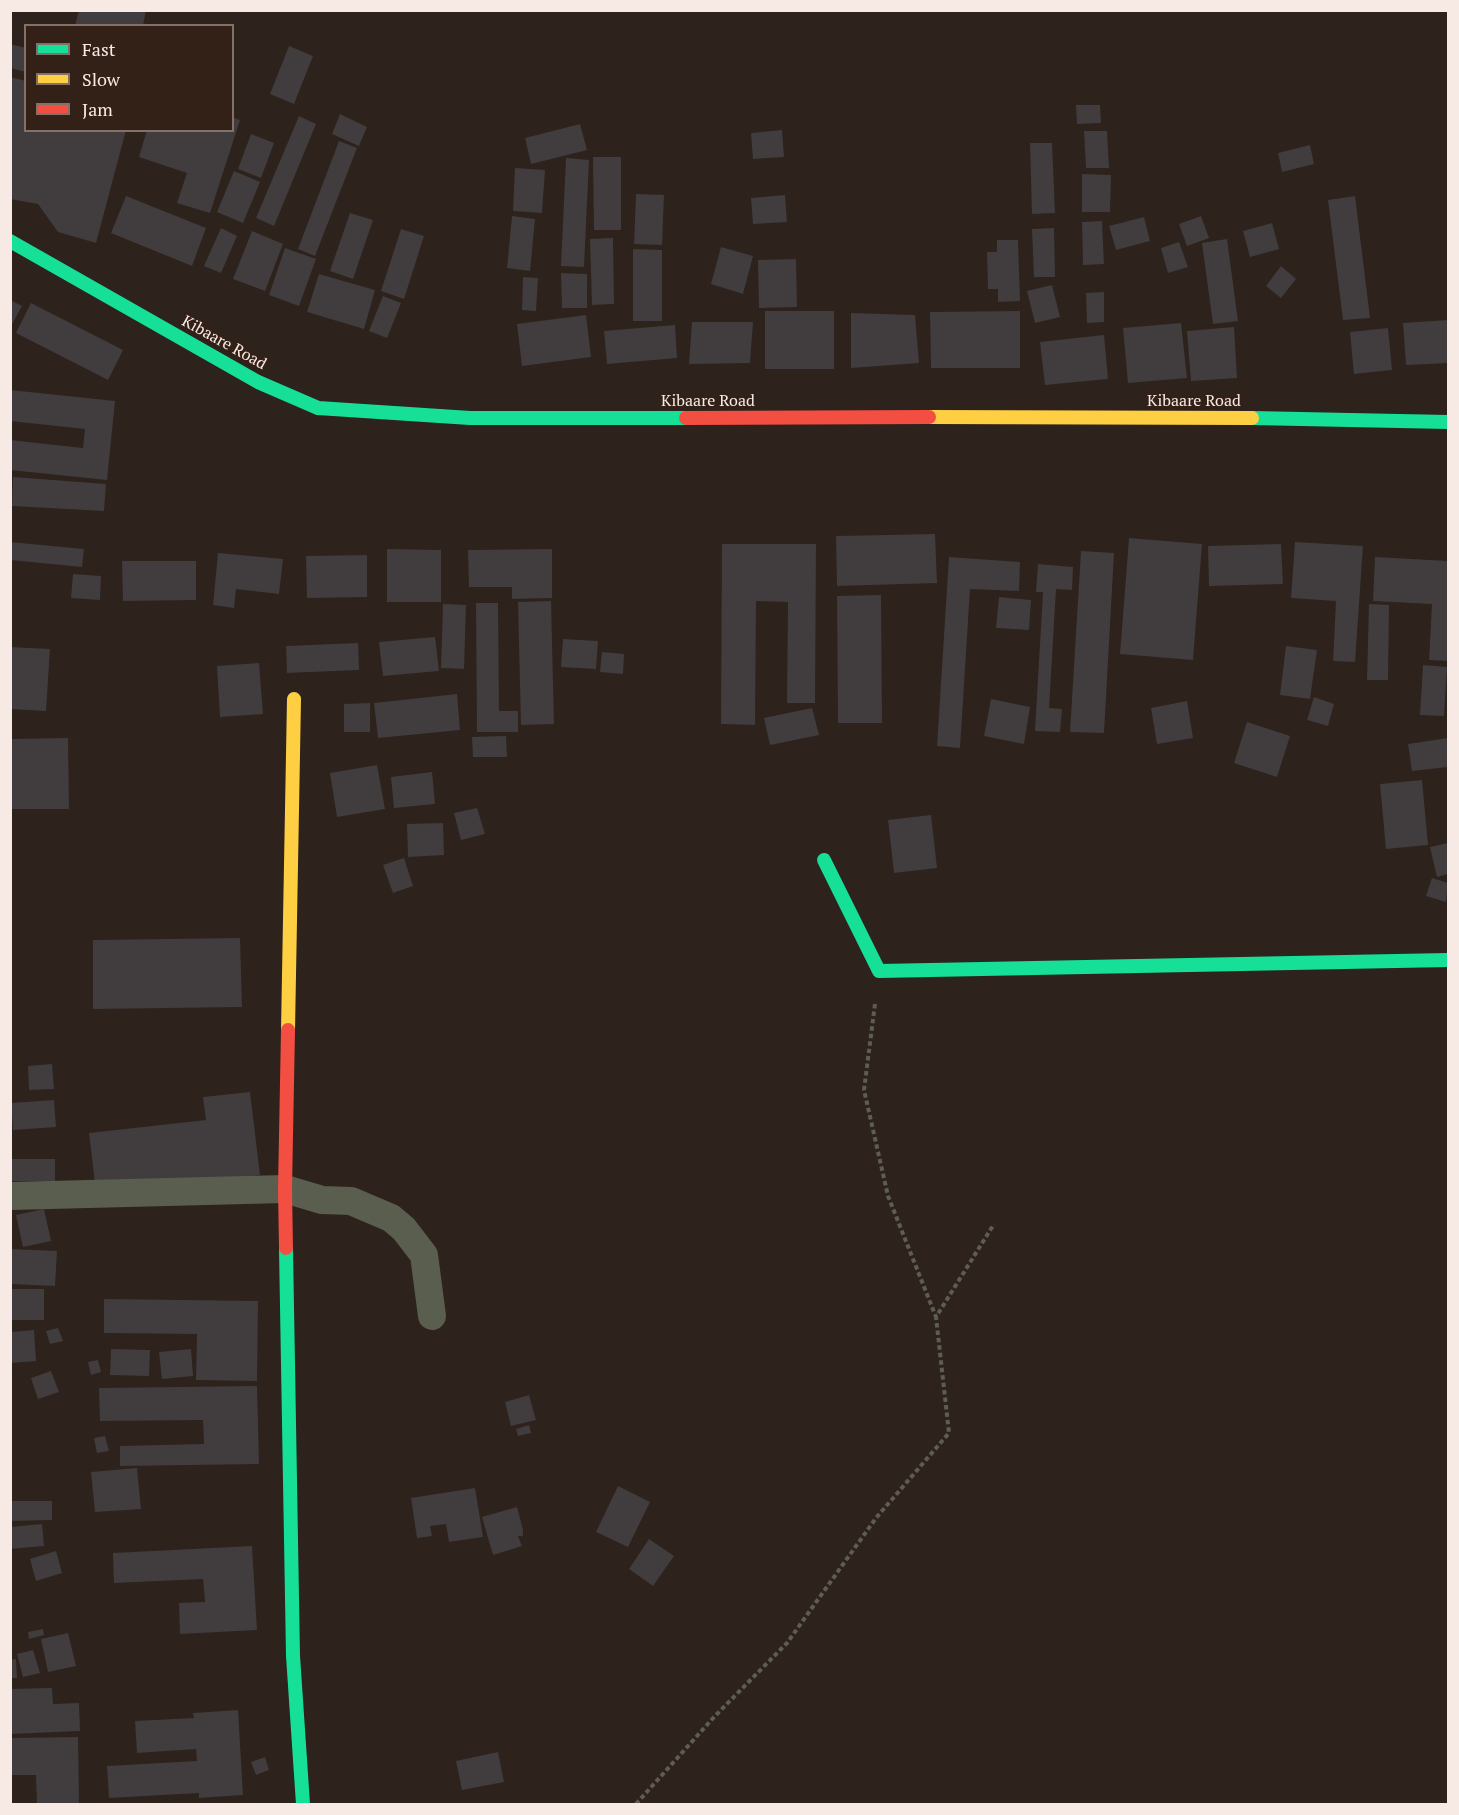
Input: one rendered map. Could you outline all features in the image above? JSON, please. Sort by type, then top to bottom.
[{"type":"street","name":"Kibaare Road","points":[[10,242],[258,382],[318,408],[470,418],[1214,417],[1449,423]]},
{"type":"street","points":[[294,699],[285,1189],[292,1656],[303,1804]]},
{"type":"street","points":[[825,860],[879,971],[1449,960]]},
{"type":"street","points":[[10,1196],[285,1189],[322,1200],[351,1201],[383,1213],[404,1229],[424,1255],[432,1316]]},
{"type":"path","points":[[636,1804],[715,1716],[787,1643],[876,1518],[949,1433],[936,1317],[888,1196],[864,1090],[879,971]]},
{"type":"path","points":[[936,1317],[994,1224]]},
{"type":"building","points":[[79,10],[146,10],[143,24],[76,24]]},
{"type":"building","points":[[10,44],[24,48],[24,72],[10,68]]},
{"type":"building","points":[[289,46],[313,56],[294,104],[270,94]]},
{"type":"building","points":[[10,77],[24,80],[24,132],[125,132],[96,243],[58,232],[38,204],[10,199]]},
{"type":"building","points":[[1076,105],[1100,105],[1101,123],[1077,124]]},
{"type":"building","points":[[340,114],[367,127],[359,146],[332,134]]},
{"type":"building","points":[[299,116],[316,124],[274,226],[256,218]]},
{"type":"building","points":[[234,118],[240,120],[210,213],[177,203],[187,173],[139,157],[146,132],[234,132]]},
{"type":"building","points":[[580,124],[587,150],[531,164],[525,138]]},
{"type":"building","points":[[782,130],[784,157],[753,159],[751,133]]},
{"type":"building","points":[[1084,131],[1107,131],[1109,168],[1086,168]]},
{"type":"building","points":[[251,134],[274,143],[261,178],[238,169]]},
{"type":"building","points":[[339,141],[357,148],[315,256],[298,249]]},
{"type":"building","points":[[1030,143],[1052,143],[1055,213],[1032,214]]},
{"type":"building","points":[[1310,145],[1314,164],[1282,172],[1278,153]]},
{"type":"building","points":[[593,157],[621,157],[621,230],[594,230]]},
{"type":"building","points":[[566,158],[589,160],[584,267],[561,266]]},
{"type":"building","points":[[515,168],[545,170],[542,213],[513,211]]},
{"type":"building","points":[[234,171],[260,182],[243,223],[217,212]]},
{"type":"building","points":[[1082,174],[1111,175],[1110,212],[1082,212]]},
{"type":"building","points":[[636,194],[664,195],[662,245],[634,244]]},
{"type":"building","points":[[785,195],[787,222],[753,224],[751,198]]},
{"type":"building","points":[[126,196],[206,228],[192,266],[111,233]]},
{"type":"building","points":[[1355,196],[1370,318],[1343,320],[1328,200]]},
{"type":"building","points":[[350,213],[373,220],[353,279],[330,271]]},
{"type":"building","points":[[512,216],[535,219],[530,271],[507,268]]},
{"type":"building","points":[[1201,216],[1209,238],[1187,246],[1179,224]]},
{"type":"building","points":[[1144,217],[1150,241],[1116,250],[1109,226]]},
{"type":"building","points":[[1102,221],[1104,264],[1083,265],[1082,222]]},
{"type":"building","points":[[1272,223],[1279,249],[1250,257],[1243,231]]},
{"type":"building","points":[[221,228],[237,236],[221,273],[204,266]]},
{"type":"building","points":[[1054,228],[1055,277],[1034,277],[1032,229]]},
{"type":"building","points":[[401,229],[424,236],[404,299],[381,291]]},
{"type":"building","points":[[252,231],[283,244],[265,291],[233,279]]},
{"type":"building","points":[[613,238],[614,304],[592,305],[590,239]]},
{"type":"building","points":[[1227,239],[1238,321],[1213,324],[1202,243]]},
{"type":"building","points":[[997,240],[1018,240],[1020,301],[998,302],[998,289],[988,289],[987,252],[997,252]]},
{"type":"building","points":[[1179,242],[1188,267],[1168,273],[1161,248]]},
{"type":"building","points":[[721,247],[753,256],[743,294],[711,284]]},
{"type":"building","points":[[285,248],[316,259],[299,306],[269,295]]},
{"type":"building","points":[[633,249],[662,250],[662,321],[633,321]]},
{"type":"building","points":[[796,259],[797,307],[759,308],[758,260]]},
{"type":"building","points":[[1281,266],[1296,279],[1281,298],[1266,286]]},
{"type":"building","points":[[561,273],[587,274],[587,308],[562,308]]},
{"type":"building","points":[[319,274],[375,290],[364,329],[307,312]]},
{"type":"building","points":[[523,277],[538,278],[536,311],[522,310]]},
{"type":"building","points":[[1052,285],[1060,317],[1035,323],[1027,291]]},
{"type":"building","points":[[1104,292],[1104,322],[1087,323],[1086,293]]},
{"type":"building","points":[[383,296],[401,303],[387,338],[369,331]]},
{"type":"building","points":[[10,300],[22,306],[10,328]]},
{"type":"building","points":[[31,303],[123,350],[108,380],[16,333]]},
{"type":"building","points":[[765,311],[834,311],[834,369],[765,369]]},
{"type":"building","points":[[1020,311],[1020,368],[931,368],[930,312]]},
{"type":"building","points":[[851,313],[915,315],[919,363],[851,368]]},
{"type":"building","points":[[586,315],[591,357],[522,366],[517,324]]},
{"type":"building","points":[[1448,320],[1448,363],[1406,365],[1403,323]]},
{"type":"building","points":[[692,322],[753,322],[750,363],[689,364]]},
{"type":"building","points":[[1181,323],[1187,378],[1128,383],[1123,328]]},
{"type":"building","points":[[675,325],[677,358],[607,364],[604,331]]},
{"type":"building","points":[[1234,327],[1237,378],[1191,381],[1187,331]]},
{"type":"building","points":[[1388,328],[1392,370],[1354,374],[1350,332]]},
{"type":"building","points":[[1104,335],[1108,379],[1045,385],[1040,342]]},
{"type":"building","points":[[10,390],[115,401],[107,480],[10,470],[10,440],[83,448],[85,429],[10,421]]},
{"type":"building","points":[[13,477],[106,484],[104,511],[12,506]]},
{"type":"building","points":[[935,534],[937,583],[837,586],[836,536]]},
{"type":"building","points":[[1129,538],[1202,544],[1193,660],[1120,654]]},
{"type":"building","points":[[10,542],[84,549],[82,567],[10,560]]},
{"type":"building","points":[[1295,542],[1363,546],[1355,662],[1333,661],[1336,601],[1291,598]]},
{"type":"building","points":[[722,544],[816,544],[815,703],[787,703],[788,602],[756,601],[755,725],[721,724]]},
{"type":"building","points":[[1281,544],[1283,584],[1209,586],[1208,546]]},
{"type":"building","points":[[387,549],[441,550],[441,602],[387,602]]},
{"type":"building","points":[[552,549],[552,598],[512,599],[512,587],[469,587],[468,550]]},
{"type":"building","points":[[1081,551],[1114,553],[1104,733],[1070,732]]},
{"type":"building","points":[[218,553],[283,559],[279,594],[236,589],[234,608],[213,605]]},
{"type":"building","points":[[367,555],[367,597],[307,598],[306,556]]},
{"type":"building","points":[[949,557],[1020,562],[1019,591],[970,589],[960,748],[937,746]]},
{"type":"building","points":[[1375,557],[1448,561],[1448,661],[1429,660],[1432,604],[1373,601]]},
{"type":"building","points":[[122,561],[196,561],[196,600],[123,601]]},
{"type":"building","points":[[1038,564],[1073,567],[1072,590],[1056,589],[1049,708],[1062,709],[1060,732],[1035,731],[1043,592],[1036,592]]},
{"type":"building","points":[[73,574],[101,576],[100,600],[71,598]]},
{"type":"building","points":[[881,595],[882,723],[838,723],[837,596]]},
{"type":"building","points":[[999,597],[1031,600],[1029,630],[996,628]]},
{"type":"building","points":[[551,601],[554,724],[521,725],[518,602]]},
{"type":"building","points":[[476,603],[498,603],[499,711],[518,711],[518,732],[477,732]]},
{"type":"building","points":[[443,604],[466,605],[464,669],[441,668]]},
{"type":"building","points":[[1369,604],[1389,605],[1388,680],[1367,680]]},
{"type":"building","points":[[435,637],[439,671],[383,676],[379,642]]},
{"type":"building","points":[[563,639],[598,641],[596,669],[561,667]]},
{"type":"building","points":[[358,643],[359,670],[287,673],[286,646]]},
{"type":"building","points":[[1286,646],[1317,650],[1310,699],[1280,695]]},
{"type":"building","points":[[10,647],[50,649],[46,711],[10,709]]},
{"type":"building","points":[[602,652],[624,654],[623,674],[600,672]]},
{"type":"building","points":[[259,663],[263,714],[220,717],[217,666]]},
{"type":"building","points":[[1423,665],[1447,667],[1444,716],[1420,715]]},
{"type":"building","points":[[457,694],[460,730],[378,738],[374,703]]},
{"type":"building","points":[[1314,697],[1334,704],[1328,726],[1307,720]]},
{"type":"building","points":[[991,699],[1030,707],[1024,744],[984,736]]},
{"type":"building","points":[[1187,701],[1193,738],[1157,744],[1151,708]]},
{"type":"building","points":[[370,703],[370,732],[344,732],[344,704]]},
{"type":"building","points":[[812,708],[819,735],[770,745],[764,718]]},
{"type":"building","points":[[1247,722],[1290,736],[1277,777],[1234,763]]},
{"type":"building","points":[[506,736],[507,757],[473,757],[472,737]]},
{"type":"building","points":[[68,738],[69,809],[10,809],[10,739]]},
{"type":"building","points":[[1448,738],[1448,767],[1412,771],[1408,744]]},
{"type":"building","points":[[377,765],[385,809],[337,817],[330,773]]},
{"type":"building","points":[[432,772],[435,804],[394,808],[391,777]]},
{"type":"building","points":[[1422,780],[1428,845],[1386,849],[1380,784]]},
{"type":"building","points":[[477,808],[485,834],[461,840],[454,813]]},
{"type":"building","points":[[931,815],[937,868],[894,873],[888,820]]},
{"type":"building","points":[[443,823],[444,855],[408,857],[407,824]]},
{"type":"building","points":[[1448,843],[1448,874],[1437,877],[1430,847]]},
{"type":"building","points":[[404,858],[413,886],[393,893],[383,865]]},
{"type":"building","points":[[1432,878],[1448,883],[1446,902],[1426,896]]},
{"type":"building","points":[[240,938],[242,1007],[93,1009],[93,940]]},
{"type":"building","points":[[52,1064],[54,1089],[29,1090],[28,1066]]},
{"type":"building","points":[[250,1092],[260,1175],[96,1192],[89,1133],[206,1120],[203,1097]]},
{"type":"building","points":[[54,1100],[56,1127],[13,1130],[11,1103]]},
{"type":"building","points":[[10,1159],[55,1159],[55,1181],[10,1181]]},
{"type":"building","points":[[44,1209],[51,1241],[23,1247],[16,1215]]},
{"type":"building","points":[[10,1249],[57,1251],[55,1286],[10,1284]]},
{"type":"building","points":[[10,1289],[44,1289],[44,1320],[10,1320]]},
{"type":"building","points":[[104,1299],[258,1301],[257,1381],[196,1380],[197,1334],[104,1333]]},
{"type":"building","points":[[58,1328],[63,1341],[50,1344],[46,1331]]},
{"type":"building","points":[[34,1330],[36,1361],[10,1363],[10,1332]]},
{"type":"building","points":[[111,1349],[150,1350],[149,1376],[110,1375]]},
{"type":"building","points":[[191,1349],[193,1376],[162,1379],[159,1352]]},
{"type":"building","points":[[98,1360],[101,1372],[91,1375],[88,1362]]},
{"type":"building","points":[[51,1371],[59,1392],[38,1399],[31,1378]]},
{"type":"building","points":[[257,1386],[259,1464],[120,1466],[120,1446],[204,1444],[203,1420],[100,1421],[99,1388]]},
{"type":"building","points":[[529,1395],[536,1420],[511,1426],[505,1402]]},
{"type":"building","points":[[529,1425],[531,1433],[518,1436],[516,1429]]},
{"type":"building","points":[[105,1436],[109,1451],[97,1453],[94,1438]]},
{"type":"building","points":[[137,1468],[141,1509],[95,1512],[91,1472]]},
{"type":"building","points":[[618,1486],[650,1502],[628,1547],[596,1532]]},
{"type":"building","points":[[475,1488],[483,1537],[449,1542],[446,1524],[430,1526],[432,1536],[417,1538],[411,1498]]},
{"type":"building","points":[[10,1501],[52,1501],[52,1520],[10,1521]]},
{"type":"building","points":[[517,1507],[523,1530],[523,1536],[518,1536],[522,1546],[493,1555],[482,1517]]},
{"type":"building","points":[[42,1524],[44,1546],[10,1549],[10,1527]]},
{"type":"building","points":[[649,1539],[674,1556],[653,1586],[629,1569]]},
{"type":"building","points":[[252,1546],[257,1630],[180,1634],[179,1603],[205,1602],[203,1579],[114,1583],[113,1553]]},
{"type":"building","points":[[56,1551],[62,1573],[36,1581],[30,1559]]},
{"type":"building","points":[[43,1629],[44,1635],[29,1639],[28,1632]]},
{"type":"building","points":[[68,1633],[76,1666],[48,1672],[41,1639]]},
{"type":"building","points":[[33,1650],[40,1673],[23,1677],[17,1654]]},
{"type":"building","points":[[16,1659],[17,1678],[10,1678],[10,1660]]},
{"type":"building","points":[[52,1688],[53,1704],[79,1703],[80,1731],[10,1734],[10,1689]]},
{"type":"building","points":[[238,1710],[243,1795],[199,1798],[199,1793],[109,1798],[107,1766],[197,1761],[196,1749],[137,1753],[135,1721],[194,1718],[193,1713]]},
{"type":"building","points":[[78,1737],[79,1804],[37,1804],[36,1775],[10,1775],[10,1738]]},
{"type":"building","points":[[498,1752],[504,1782],[462,1790],[456,1761]]},
{"type":"building","points":[[265,1757],[269,1770],[256,1775],[251,1762]]},
{"type":"traffic: fast","points":[[10,241],[258,382],[318,408],[470,418],[686,418]]},
{"type":"traffic: fast","points":[[1252,418],[1448,422]]},
{"type":"traffic: fast","points":[[824,860],[879,971],[1448,960]]},
{"type":"traffic: fast","points":[[286,1248],[293,1656],[303,1804]]},
{"type":"traffic: slow","points":[[929,417],[1252,418]]},
{"type":"traffic: slow","points":[[288,1030],[294,699]]},
{"type":"traffic: jam","points":[[686,418],[929,417]]},
{"type":"traffic: jam","points":[[286,1248],[288,1030]]}]
